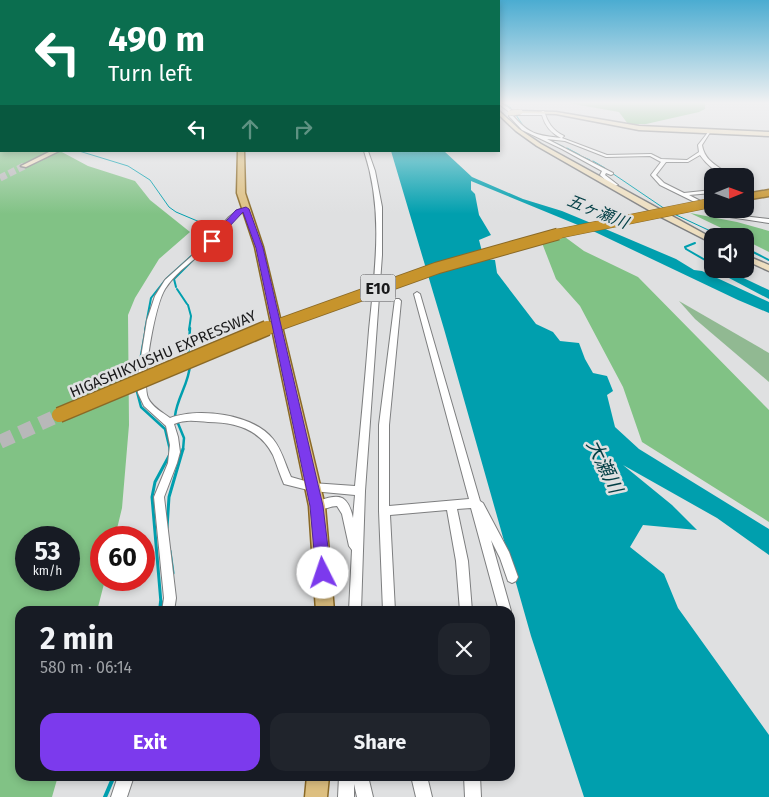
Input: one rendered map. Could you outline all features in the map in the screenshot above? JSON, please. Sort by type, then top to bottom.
[{"type":"highway","points":[[754,196],[769,193]]},
{"type":"highway","name":"HIGASHIKYUSHU EXPRESSWAY","points":[[59,415],[272,326],[445,266],[572,230],[704,201]]},
{"type":"main road","points":[[241,152],[242,193],[260,248],[316,506],[322,554],[325,606]]},
{"type":"main road","points":[[316,797],[318,781]]},
{"type":"street","points":[[534,140],[612,186],[704,236]]},
{"type":"street","points":[[541,140],[545,144],[541,146]]},
{"type":"street","points":[[546,140],[609,173],[602,175],[615,185],[612,186]]},
{"type":"street","points":[[566,140],[602,155],[653,159],[655,162],[654,177],[658,182],[725,215],[769,222]]},
{"type":"street","points":[[704,140],[700,145],[700,154],[716,168]]},
{"type":"street","points":[[24,166],[54,152]]},
{"type":"street","points":[[355,606],[360,491],[379,256],[379,206],[373,171],[366,152]]},
{"type":"street","points":[[626,157],[651,155],[662,160],[688,161],[700,154]]},
{"type":"street","points":[[654,173],[664,164],[662,160]]},
{"type":"street","points":[[685,194],[704,198]]},
{"type":"street","points":[[169,606],[170,598],[159,497],[162,483],[172,466],[175,443],[169,423],[148,408],[142,394],[142,372],[156,297],[173,276],[212,241],[238,211],[246,209]]},
{"type":"street","points":[[754,260],[769,268]]},
{"type":"street","points":[[417,294],[504,606]]},
{"type":"street","points":[[388,606],[384,511],[384,425],[397,301]]},
{"type":"street","points":[[169,423],[177,418],[186,416],[242,421],[256,428],[276,452],[288,481],[312,488],[360,491]]},
{"type":"street","points":[[316,506],[332,501],[340,501],[347,513],[358,552]]},
{"type":"street","points":[[384,511],[476,504],[479,506],[505,556],[512,576]]},
{"type":"street","points":[[451,505],[462,561],[466,606]]},
{"type":"street","points":[[119,797],[124,781]]},
{"type":"street","points":[[346,797],[347,781]]},
{"type":"street","points":[[361,781],[364,797]]},
{"type":"street","points":[[420,781],[424,797]]},
{"type":"street","points":[[472,781],[472,797]]},
{"type":"green space","points":[[0,152],[62,152],[88,166],[135,181],[150,200],[190,232],[159,259],[135,298],[128,315],[129,425],[122,508],[118,526],[90,526],[90,591],[102,591],[98,606],[15,606],[15,781],[57,781],[52,797],[0,797]]},
{"type":"green space","points":[[690,213],[704,216],[704,218],[737,222],[769,231],[769,252],[754,244],[754,228],[721,228]]},
{"type":"green space","points":[[565,237],[584,251],[638,277],[769,410],[769,522],[642,442],[623,387],[580,306],[556,279],[542,243]]},
{"type":"green space","points":[[679,301],[769,353],[769,382],[695,319]]},
{"type":"water","name":"大瀬川","points":[[391,152],[445,152],[472,177],[523,199],[562,211],[603,228],[676,259],[694,270],[704,272],[704,278],[717,278],[769,302],[769,313],[595,232],[471,181],[471,190],[475,194],[479,215],[491,235],[479,240],[484,259],[495,260],[497,273],[536,324],[553,332],[560,341],[579,343],[593,373],[607,376],[613,391],[607,395],[615,427],[639,449],[769,529],[769,555],[717,518],[623,465],[672,505],[697,530],[643,525],[630,547],[664,574],[678,608],[769,735],[769,797],[584,797],[531,636],[444,329]]},
{"type":"waterway","points":[[550,140],[564,147]]},
{"type":"waterway","points":[[567,148],[580,155]]},
{"type":"waterway","points":[[82,152],[128,166],[150,180],[169,207],[176,212],[214,228],[216,232],[214,235]]},
{"type":"waterway","points":[[581,156],[590,160]]},
{"type":"waterway","points":[[593,161],[605,168]]},
{"type":"waterway","points":[[606,169],[665,209]]},
{"type":"waterway","points":[[674,214],[704,228]]},
{"type":"waterway","points":[[226,229],[238,215]]},
{"type":"waterway","points":[[206,249],[224,231]]},
{"type":"waterway","points":[[145,330],[151,298],[166,279],[208,241]]},
{"type":"waterway","points":[[695,243],[685,247],[686,249],[704,259]]},
{"type":"waterway","points":[[754,252],[769,260]]},
{"type":"waterway","points":[[176,287],[174,279],[193,260]]},
{"type":"waterway","points":[[737,278],[769,295]]},
{"type":"waterway","points":[[177,289],[187,304]]},
{"type":"waterway","points":[[188,305],[191,316],[189,330]]},
{"type":"waterway","points":[[137,378],[146,328]]},
{"type":"waterway","points":[[188,357],[190,328]]},
{"type":"waterway","points":[[175,416],[188,378],[190,365]]},
{"type":"waterway","points":[[136,388],[141,407],[165,429],[170,450]]},
{"type":"waterway","points":[[177,421],[184,438],[183,450]]},
{"type":"waterway","points":[[167,528],[169,497],[183,449]]},
{"type":"waterway","points":[[161,602],[152,497],[155,482],[169,456]]},
{"type":"waterway","points":[[170,551],[173,573]]},
{"type":"waterway","points":[[105,797],[112,781]]},
{"type":"tunnel","points":[[0,178],[24,166]]},
{"type":"tunnel","points":[[0,442],[59,415]]},
{"type":"route","points":[[212,241],[238,211],[246,209],[260,248],[316,506],[323,573]]},
{"type":"water label","name":"五ヶ瀬川","points":[[598,211]]}]
